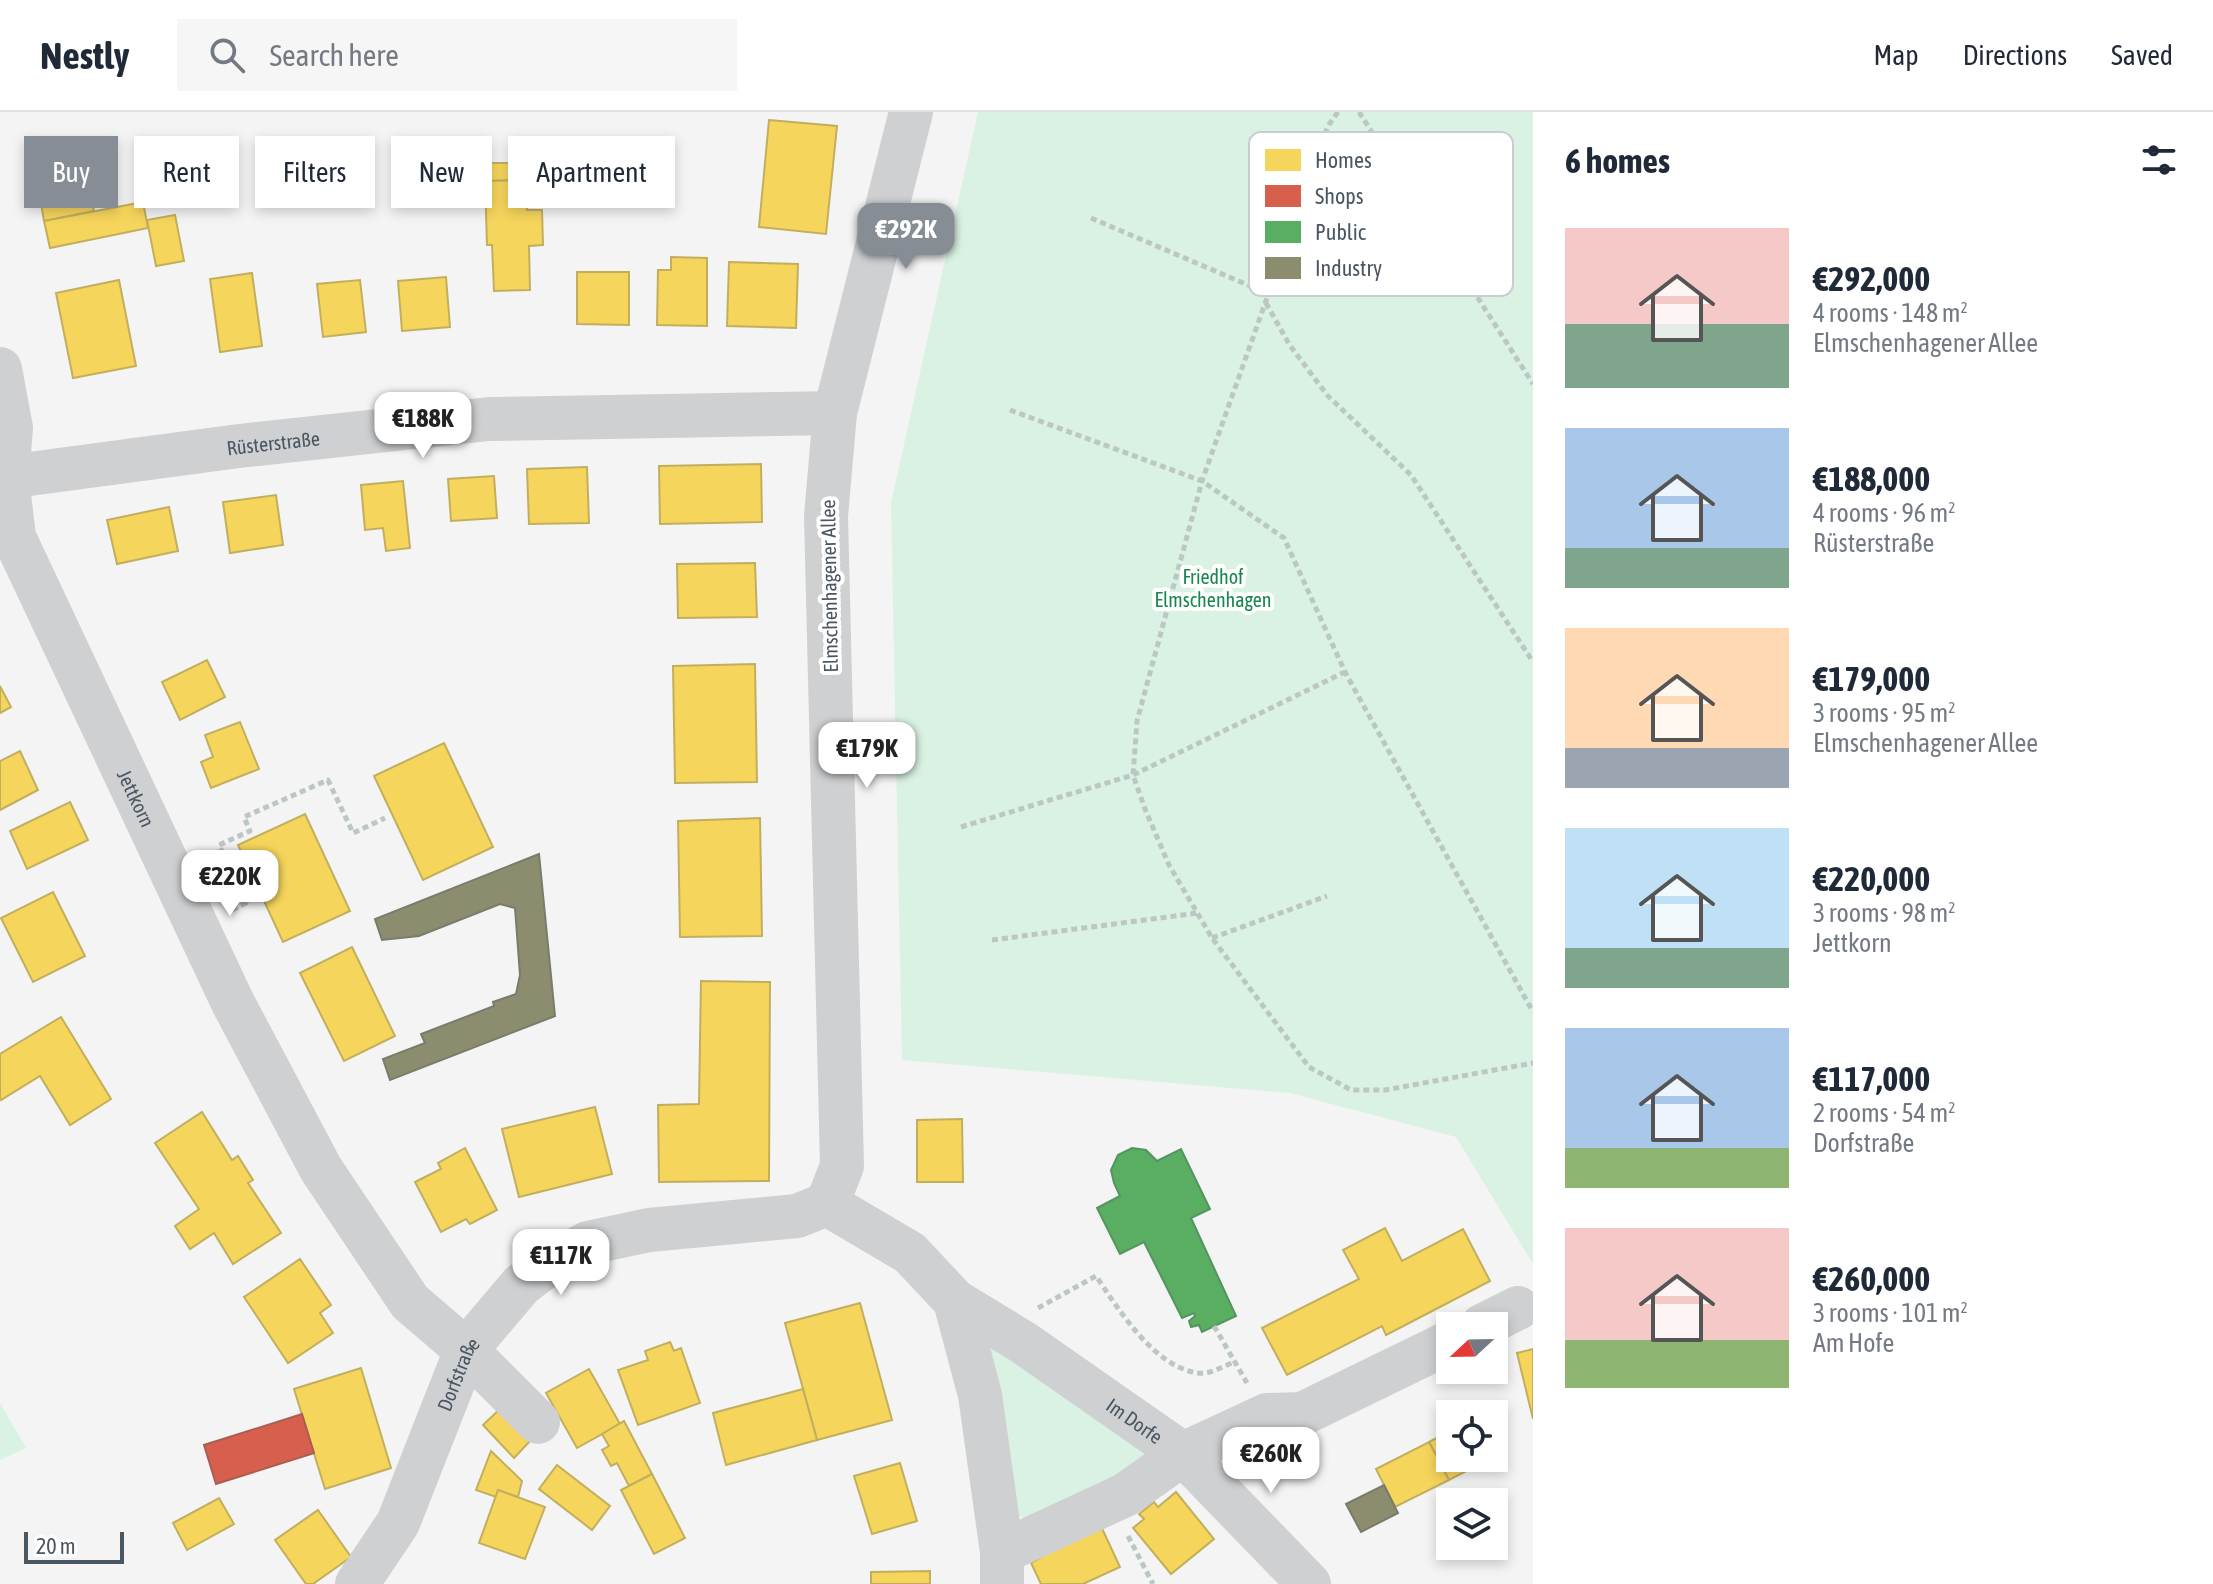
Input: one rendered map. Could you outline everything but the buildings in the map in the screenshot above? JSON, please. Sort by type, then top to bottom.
[{"type":"street","name":"Elmschenhagener Allee","points":[[834,1185],[826,516],[835,413],[911,112]]},
{"type":"street","name":"Jettkorn","points":[[0,369],[11,428],[4,478],[14,537],[233,1003],[321,1169],[410,1302],[466,1350],[538,1422]]},
{"type":"street","name":"Rüsterstraße","points":[[4,478],[239,446],[489,419],[835,413]]},
{"type":"street","name":"Im Dorfe","points":[[834,1185],[910,1253],[955,1301],[1024,1343],[1183,1454],[1125,1495],[1002,1568],[980,1395],[955,1301]]},
{"type":"street","name":"Dorfstraße","points":[[357,1584],[398,1523],[466,1350],[521,1285],[550,1263],[588,1243],[649,1230],[797,1216],[834,1185]]},
{"type":"street","points":[[1309,1584],[1183,1454],[1267,1415],[1302,1414],[1436,1349]]},
{"type":"path","points":[[1326,132],[1338,112]]},
{"type":"path","points":[[1359,112],[1372,132]]},
{"type":"path","points":[[1091,218],[1249,285]]},
{"type":"path","points":[[1268,296],[1202,481],[1137,721],[1133,775],[1169,865],[1212,938],[1309,1067],[1351,1090],[1385,1090],[1533,1063]]},
{"type":"path","points":[[1477,296],[1533,384]]},
{"type":"path","points":[[1266,303],[1289,344],[1327,395],[1411,475],[1533,662]]},
{"type":"path","points":[[1010,410],[1202,481],[1284,538],[1345,672],[1533,1012]]},
{"type":"path","points":[[961,827],[1133,775],[1345,672]]},
{"type":"path","points":[[197,926],[246,903],[219,845],[250,831],[244,817],[328,780],[353,833],[385,818]]},
{"type":"path","points":[[1212,938],[1327,896]]},
{"type":"path","points":[[992,940],[1198,913]]},
{"type":"path","points":[[1024,1343],[1039,1307],[1096,1276],[1130,1326],[1172,1365],[1201,1374],[1234,1362]]},
{"type":"path","points":[[1214,1326],[1267,1415]]},
{"type":"path","points":[[1125,1495],[1133,1505],[1121,1523],[1153,1584]]},
{"type":"green space","name":"Friedhof Elmschenhagen","points":[[978,112],[1533,112],[1533,1264],[1456,1137],[1290,1093],[902,1060],[891,503]]},
{"type":"green space","points":[[995,1339],[1140,1440],[1148,1468],[1036,1523],[1005,1510],[983,1359]]},
{"type":"green space","points":[[0,1403],[26,1448],[0,1460]]}]
